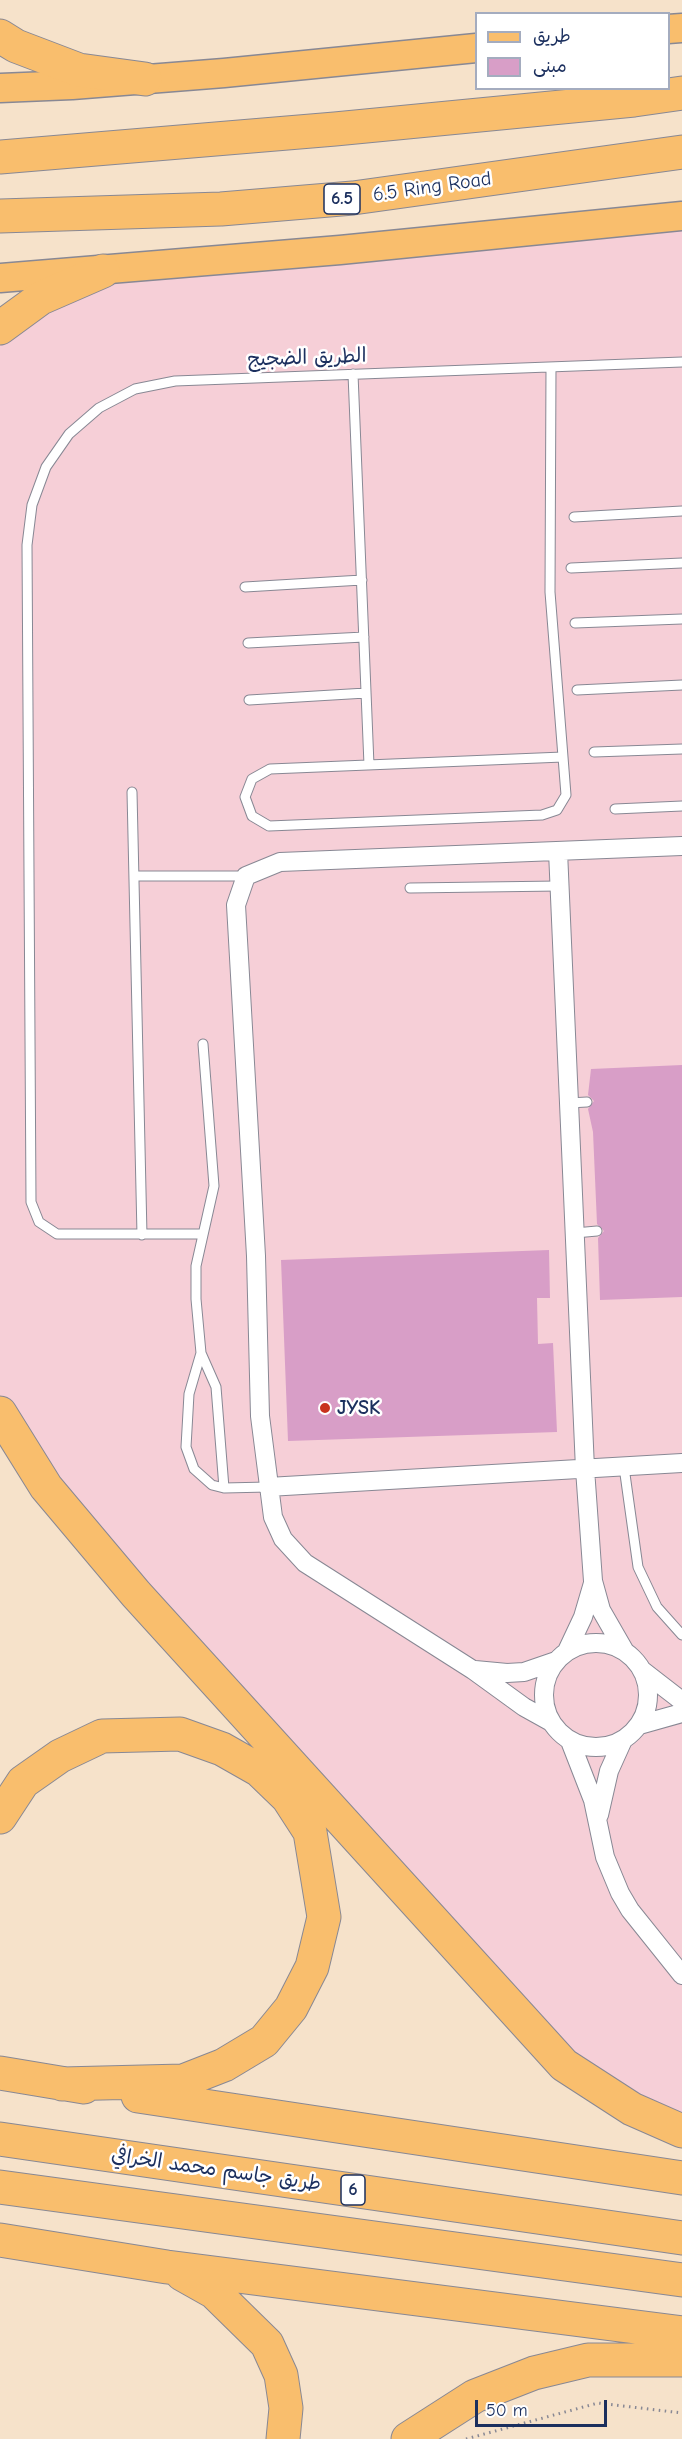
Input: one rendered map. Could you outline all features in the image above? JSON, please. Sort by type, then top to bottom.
[{"type":"highway","points":[[0,36],[16,46],[79,70],[145,79]]},
{"type":"highway","points":[[0,157],[346,128],[634,100],[682,93]]},
{"type":"highway","name":"6.5 Ring Road","points":[[0,216],[222,209],[352,198],[682,152]]},
{"type":"highway","points":[[0,328],[41,298],[103,272]]},
{"type":"highway","points":[[0,1413],[46,1487],[136,1594],[564,2065],[632,2109],[682,2131]]},
{"type":"highway","points":[[0,1817],[23,1782],[60,1756],[102,1736],[180,1734],[222,1749],[259,1770],[288,1798],[310,1832],[324,1917],[312,1967],[291,2008],[264,2041],[224,2065],[183,2081],[62,2084]]},
{"type":"highway","points":[[9,2075],[199,2107],[682,2178]]},
{"type":"highway","name":"طريق جاسم محمد الخرافي","points":[[12,2140],[682,2238]]},
{"type":"highway","name":"6","points":[[14,2189],[682,2280]]},
{"type":"highway","points":[[12,2243],[167,2266],[682,2334]]},
{"type":"highway","points":[[167,2266],[214,2292],[267,2344],[281,2375],[286,2408],[284,2439]]},
{"type":"highway","points":[[408,2439],[475,2396],[534,2373],[588,2360],[682,2360]]},
{"type":"main road","points":[[0,88],[224,73],[475,48]]},
{"type":"main road","points":[[0,105],[155,94],[224,73]]},
{"type":"main road","points":[[0,278],[103,272],[682,216]]},
{"type":"main road","points":[[0,263],[218,261]]},
{"type":"street","points":[[682,846],[280,862],[246,876],[236,905],[236,951],[256,1256],[260,1416],[273,1517],[283,1539],[305,1563],[473,1670],[524,1707],[551,1722],[570,1741],[599,1820],[605,1857],[620,1893],[630,1910],[682,1975]]},
{"type":"street","points":[[558,851],[585,1469],[593,1581],[601,1610],[624,1650],[643,1671],[682,1701]]},
{"type":"street","points":[[268,1487],[682,1463]]},
{"type":"street","points":[[551,1722],[546,1710],[544,1684],[583,1617],[593,1581]]},
{"type":"street","points":[[473,1670],[524,1672],[589,1643],[613,1645],[624,1650]]},
{"type":"street","points":[[599,1820],[609,1771],[623,1740],[639,1725],[649,1698],[643,1671]]},
{"type":"street","points":[[639,1725],[682,1713]]},
{"type":"street","points":[[570,1741],[591,1747],[602,1747],[623,1740]]},
{"type":"lane","name":"الطريق الضجيج","points":[[202,1234],[57,1234],[39,1222],[32,1202],[27,545],[32,505],[46,467],[69,434],[108,403],[135,389],[175,381],[682,362]]},
{"type":"lane","points":[[551,367],[550,592],[567,787],[563,803],[558,810],[542,815],[270,826],[252,816],[247,807],[247,787],[261,772],[270,769],[563,757]]},
{"type":"lane","points":[[353,374],[369,765]]},
{"type":"lane","points":[[574,516],[682,511]]},
{"type":"lane","points":[[571,568],[682,563]]},
{"type":"lane","points":[[245,587],[362,580]]},
{"type":"lane","points":[[575,623],[682,619]]},
{"type":"lane","points":[[248,643],[364,637]]},
{"type":"lane","points":[[577,690],[682,685]]},
{"type":"lane","points":[[249,700],[366,693]]},
{"type":"lane","points":[[594,752],[682,749]]},
{"type":"lane","points":[[132,792],[142,1235]]},
{"type":"lane","points":[[615,809],[682,806]]},
{"type":"lane","points":[[134,876],[246,876]]},
{"type":"lane","points":[[410,888],[559,885]]},
{"type":"lane","points":[[203,1044],[214,1172],[212,1199],[202,1234],[195,1283],[201,1353],[216,1387],[224,1488]]},
{"type":"lane","points":[[569,1102],[587,1102]]},
{"type":"lane","points":[[574,1233],[597,1232]]},
{"type":"lane","points":[[201,1353],[189,1394],[186,1447],[188,1459],[202,1478],[224,1488],[268,1487]]},
{"type":"lane","points":[[624,1467],[638,1567],[657,1607],[682,1635]]},
{"type":"path","points":[[466,2439],[598,2403],[682,2413]]},
{"type":"shaded area","points":[[682,208],[682,2131],[564,2065],[0,1413],[0,328],[103,271]]},
{"type":"building","points":[[682,1065],[682,1297],[600,1300],[598,1238],[604,1231],[597,1224],[593,1132],[588,1109],[594,1101],[588,1095],[591,1069]]},
{"type":"building","points":[[549,1250],[550,1298],[537,1298],[538,1344],[553,1343],[557,1432],[288,1441],[281,1260]]},
{"type":"place","name":"JYSK","points":[[325,1408]]}]
